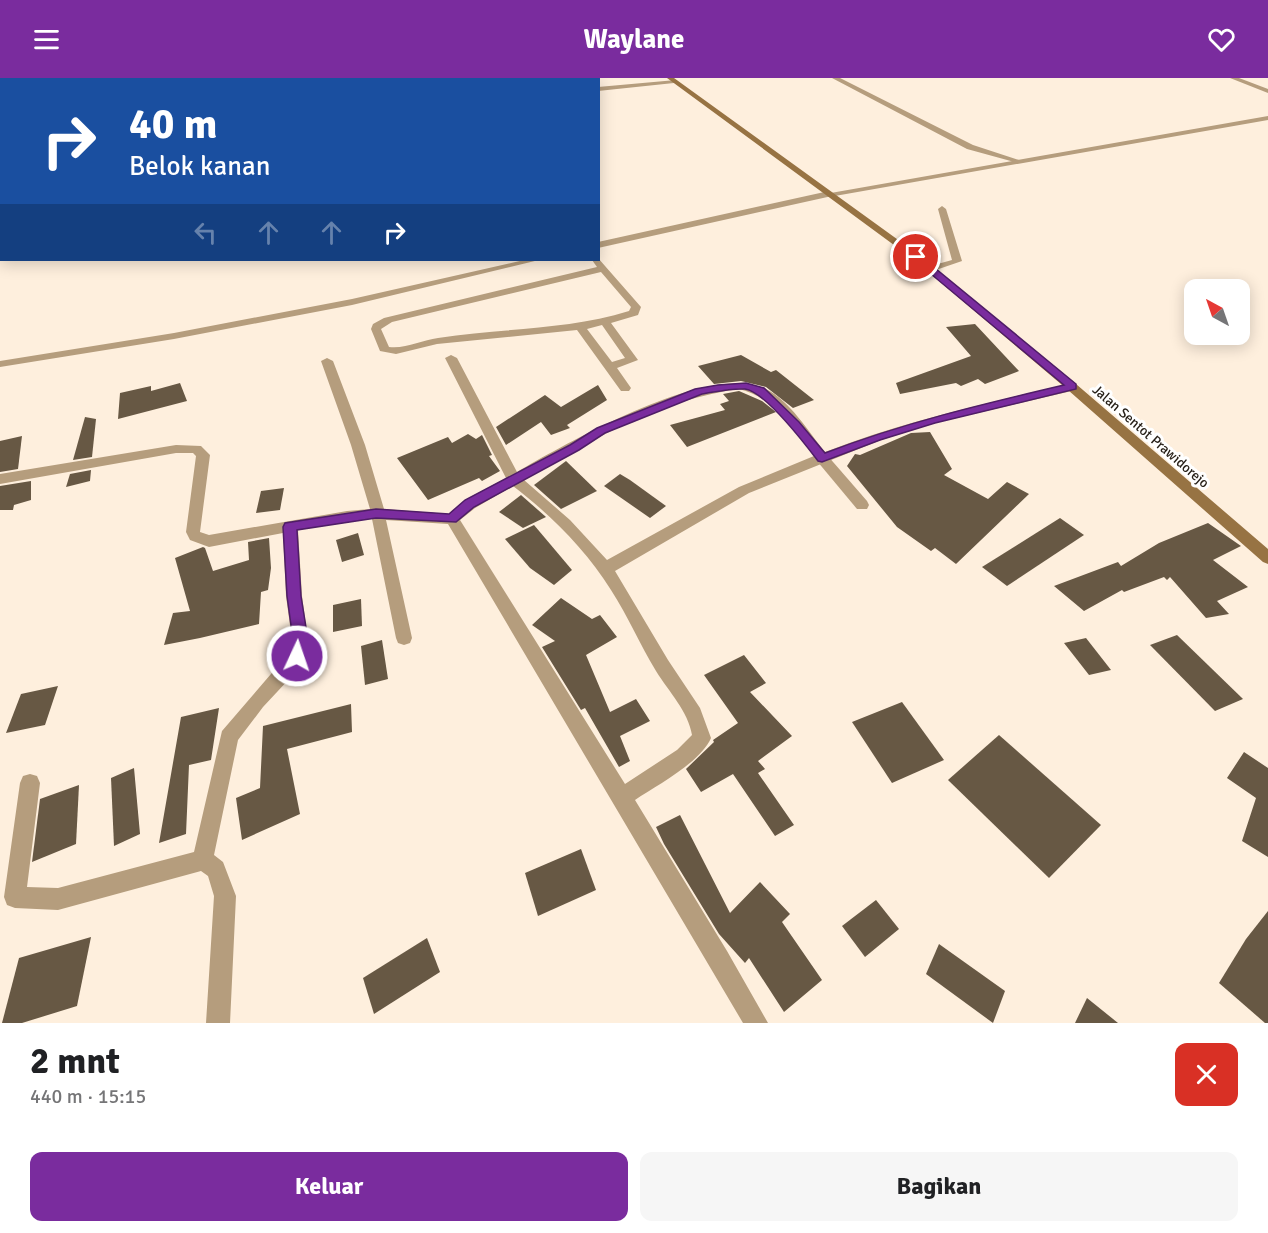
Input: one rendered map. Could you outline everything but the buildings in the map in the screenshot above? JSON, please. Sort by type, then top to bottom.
[{"type":"main road","name":"Jalan Sentot Prawidorejo","points":[[672,80],[930,269],[1072,387],[1268,558]]},
{"type":"street","points":[[835,78],[970,147],[1018,161]]},
{"type":"street","points":[[1233,78],[1268,91]]},
{"type":"street","points":[[600,89],[672,80]]},
{"type":"street","points":[[600,245],[829,194],[1268,118]]},
{"type":"street","points":[[930,269],[957,261],[942,209]]},
{"type":"street","points":[[0,364],[174,336],[352,302],[530,261]]},
{"type":"street","points":[[600,264],[637,310],[628,315],[604,321],[524,334],[473,336],[433,341],[393,351],[384,349],[376,329],[388,320],[600,264]]},
{"type":"street","points":[[604,321],[632,360],[609,367]]},
{"type":"street","points":[[579,325],[625,388]]},
{"type":"street","points":[[451,358],[514,480],[530,491],[569,528],[605,569],[700,724],[702,738],[684,756],[621,798]]},
{"type":"street","points":[[327,361],[358,444],[372,490],[404,638]]},
{"type":"street","points":[[0,478],[176,449],[196,449],[203,455],[193,532],[195,536],[209,541],[376,514],[452,519],[470,504],[601,430],[699,391],[746,386],[760,391],[795,424],[862,505]]},
{"type":"street","points":[[605,569],[744,490],[822,458],[876,437],[932,420],[1072,387]]},
{"type":"street","points":[[452,519],[708,939],[756,1023]]},
{"type":"street","points":[[203,860],[230,737],[256,701],[285,672],[297,656],[300,640],[294,596],[290,527]]},
{"type":"street","points":[[30,783],[8,899],[58,899],[203,860],[216,869],[225,896],[218,1023]]},
{"type":"route","points":[[297,656],[300,640],[294,596],[290,527],[347,516],[376,514],[452,519],[470,504],[601,430],[699,391],[746,386],[760,391],[795,424],[822,458],[876,437],[932,420],[1072,387],[916,257]]}]
